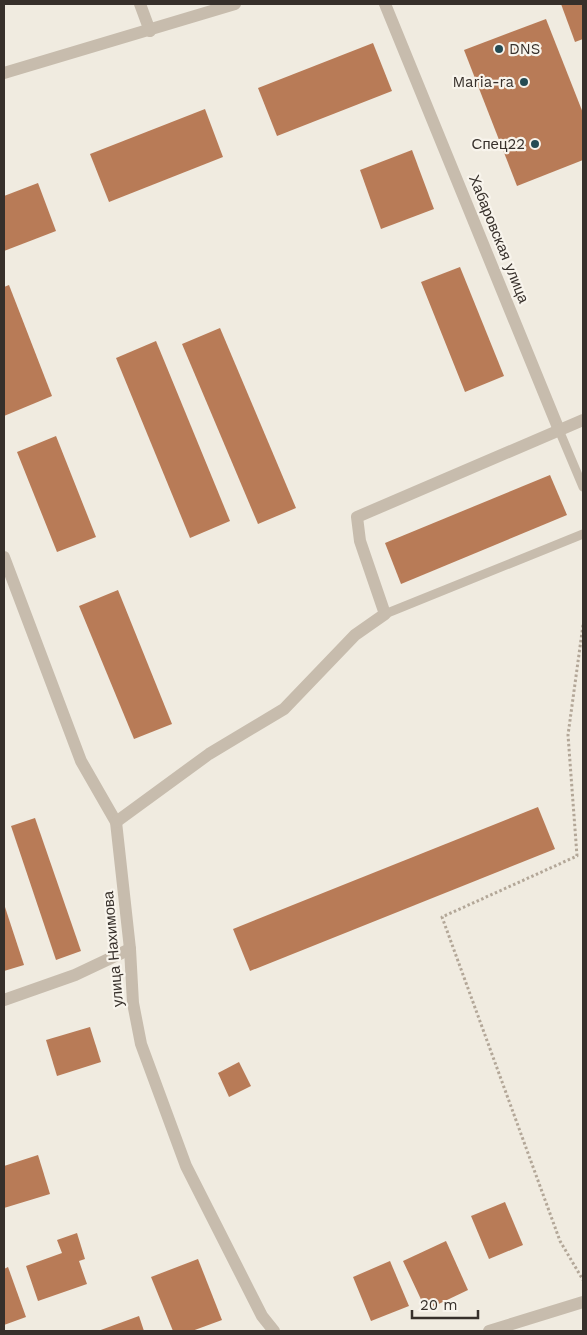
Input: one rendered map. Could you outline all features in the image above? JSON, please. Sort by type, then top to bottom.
[{"type":"street","points":[[140,4],[150,30]]},
{"type":"street","points":[[4,74],[235,4]]},
{"type":"street","name":"Хабаровская улица","points":[[385,4],[559,430]]},
{"type":"street","points":[[116,822],[209,754],[284,710],[355,635],[385,614],[360,541],[357,517],[583,420]]},
{"type":"street","name":"улица Нахимова","points":[[4,557],[81,761],[116,822],[130,949],[133,1003],[141,1044],[186,1166],[262,1316],[274,1331]]},
{"type":"street","points":[[4,1000],[75,975],[130,949]]},
{"type":"street","points":[[489,1331],[583,1302]]},
{"type":"lane","points":[[559,430],[583,488]]},
{"type":"lane","points":[[385,614],[583,534]]},
{"type":"path","points":[[583,624],[568,735],[577,856],[442,917],[560,1241],[583,1280]]},
{"type":"building","points":[[561,4],[583,4],[583,39],[575,42]]},
{"type":"building","name":"Maria-ra","points":[[546,19],[583,113],[583,160],[517,186],[464,50]]},
{"type":"building","points":[[373,43],[392,91],[277,136],[258,88]]},
{"type":"building","points":[[205,109],[223,157],[109,202],[90,154]]},
{"type":"building","points":[[412,150],[434,209],[381,229],[360,170]]},
{"type":"building","points":[[38,183],[56,231],[4,251],[4,196]]},
{"type":"building","points":[[460,267],[504,376],[465,392],[421,282]]},
{"type":"building","points":[[9,285],[52,396],[4,416],[4,287]]},
{"type":"building","points":[[220,328],[296,508],[258,524],[182,344]]},
{"type":"building","points":[[156,341],[230,521],[190,538],[116,358]]},
{"type":"building","points":[[56,436],[96,537],[57,552],[17,452]]},
{"type":"building","points":[[550,475],[567,515],[401,584],[385,543]]},
{"type":"building","points":[[118,590],[172,724],[134,739],[79,606]]},
{"type":"building","points":[[538,807],[555,849],[250,971],[233,929]]},
{"type":"building","points":[[35,818],[81,951],[56,960],[11,826]]},
{"type":"building","points":[[4,904],[24,965],[4,971]]},
{"type":"building","points":[[90,1027],[101,1062],[57,1076],[46,1040]]},
{"type":"building","points":[[239,1062],[251,1086],[229,1097],[218,1073]]},
{"type":"building","points":[[38,1155],[50,1194],[4,1208],[4,1166]]},
{"type":"building","points":[[505,1202],[523,1245],[489,1259],[471,1216]]},
{"type":"building","points":[[77,1233],[85,1259],[79,1261],[87,1284],[38,1301],[26,1266],[62,1253],[57,1240]]},
{"type":"building","points":[[446,1241],[468,1290],[426,1310],[403,1261]]},
{"type":"building","points":[[198,1259],[222,1320],[192,1331],[173,1331],[151,1277]]},
{"type":"building","points":[[390,1261],[409,1306],[371,1321],[353,1277]]},
{"type":"building","points":[[8,1267],[26,1317],[4,1325],[4,1269]]},
{"type":"building","points":[[139,1316],[144,1331],[98,1331]]},
{"type":"place","name":"DNS","points":[[499,49]]},
{"type":"place","name":"Maria-ra","points":[[524,82]]},
{"type":"place","name":"Спец22","points":[[535,144]]}]
